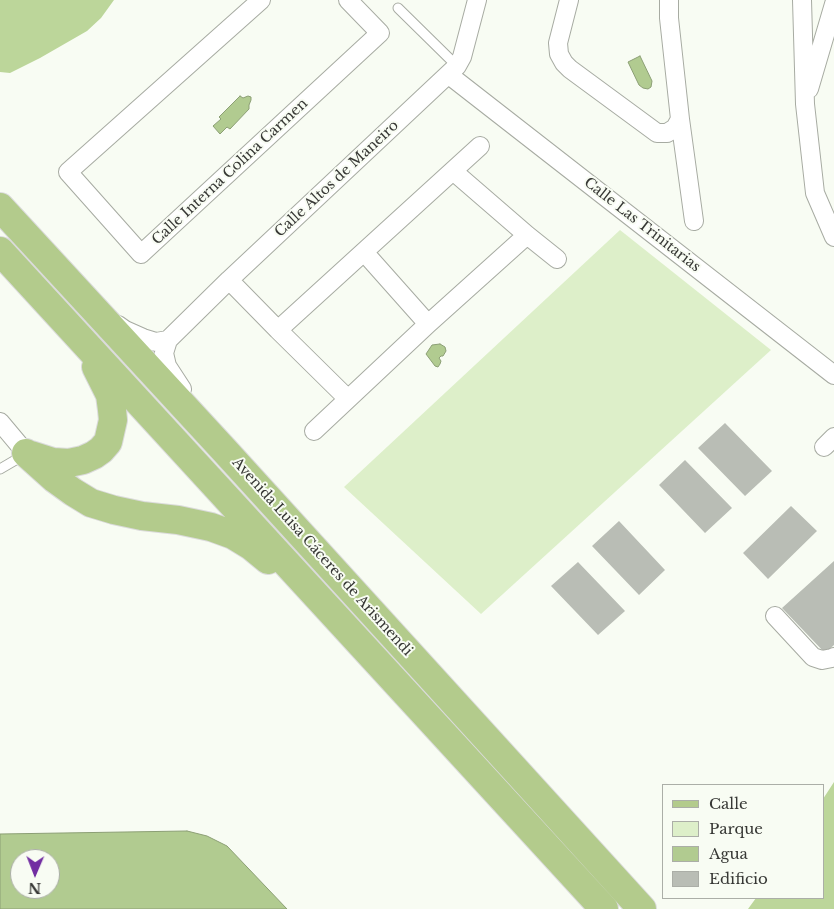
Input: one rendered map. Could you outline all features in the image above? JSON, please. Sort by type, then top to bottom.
[{"type":"main road","name":"Avenida Luisa Cáceres de Arismendi","points":[[0,207],[642,909]]},
{"type":"main road","name":"Avenida Luisa Cáceres de Arismendi","points":[[0,251],[604,909]]},
{"type":"main road","points":[[26,453],[53,462],[70,463],[94,455],[108,442],[113,420],[110,395],[99,373],[71,328]]},
{"type":"main road","points":[[26,453],[55,479],[91,503],[142,516],[178,520],[211,527],[232,535],[251,546],[359,641]]},
{"type":"street","name":"Calle Interna Colina Carmen","points":[[261,0],[68,172],[141,254],[380,32],[348,0]]},
{"type":"street","name":"Calle Altos de Maneiro","points":[[168,340],[310,197],[453,70],[462,58],[477,0]]},
{"type":"street","points":[[569,0],[558,44],[559,54],[570,69],[657,133],[667,133],[674,128],[680,119]]},
{"type":"street","points":[[669,0],[669,18],[680,119],[694,221]]},
{"type":"street","points":[[802,0],[805,104],[814,192],[834,237]]},
{"type":"street","points":[[805,104],[834,4]]},
{"type":"street","name":"Calle Las Trinitarias","points":[[453,70],[834,376]]},
{"type":"street","points":[[278,330],[480,146]]},
{"type":"street","points":[[453,171],[557,259]]},
{"type":"street","points":[[314,431],[428,324],[527,235]]},
{"type":"street","points":[[364,252],[428,324]]},
{"type":"street","points":[[229,280],[348,399]]},
{"type":"street","points":[[85,299],[125,330],[156,342],[168,340],[164,353],[167,366],[225,451]]},
{"type":"street","points":[[0,422],[26,453]]},
{"type":"street","points":[[775,616],[813,657],[822,660],[834,656]]},
{"type":"lane","points":[[398,8],[453,70]]},
{"type":"lane","points":[[0,469],[26,453]]},
{"type":"green space","points":[[620,230],[771,350],[481,614],[344,487]]},
{"type":"shaded area","points":[[0,0],[114,0],[101,18],[87,31],[10,73],[0,72]]},
{"type":"shaded area","points":[[834,782],[834,909],[748,909],[755,899],[824,899],[824,797]]},
{"type":"water","points":[[640,56],[652,81],[651,87],[648,89],[639,85],[628,62]]},
{"type":"water","points":[[240,96],[243,98],[251,97],[249,109],[230,129],[227,127],[220,134],[213,126],[221,119],[219,117]]},
{"type":"water","points":[[440,344],[445,347],[446,351],[439,358],[441,361],[438,367],[435,366],[426,354],[432,345]]},
{"type":"water","points":[[187,831],[207,836],[227,846],[287,909],[0,909],[0,834]]},
{"type":"building","points":[[725,423],[772,471],[745,496],[698,448]]},
{"type":"building","points":[[685,460],[732,508],[705,533],[659,485]]},
{"type":"building","points":[[791,506],[817,531],[768,579],[743,553]]},
{"type":"building","points":[[619,521],[665,570],[639,595],[592,546]]},
{"type":"building","points":[[834,561],[834,645],[825,653],[782,608]]},
{"type":"building","points":[[578,562],[625,611],[598,635],[551,586]]}]
